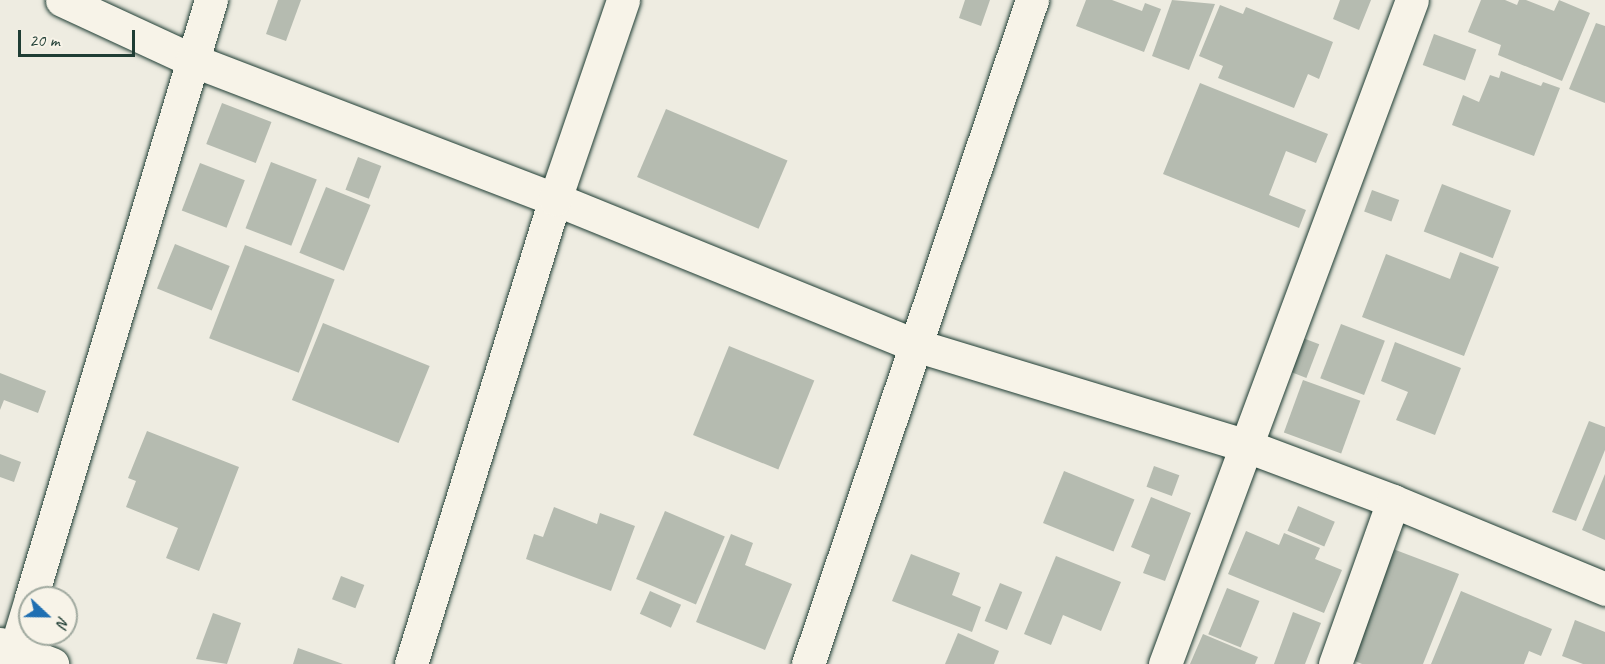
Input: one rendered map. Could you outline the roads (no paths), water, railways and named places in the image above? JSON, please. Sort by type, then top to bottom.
[{"type":"street","points":[[62,0],[192,60],[555,199],[915,345],[1247,446],[1393,501],[1605,589]]},
{"type":"street","points":[[35,586],[211,0]]},
{"type":"street","points":[[411,664],[555,199],[623,0]]},
{"type":"street","points":[[808,664],[1032,0]]},
{"type":"street","points":[[1165,664],[1412,0]]},
{"type":"street","points":[[1335,664],[1393,501]]},
{"type":"street","points":[[18,631],[9,653],[52,664]]}]
